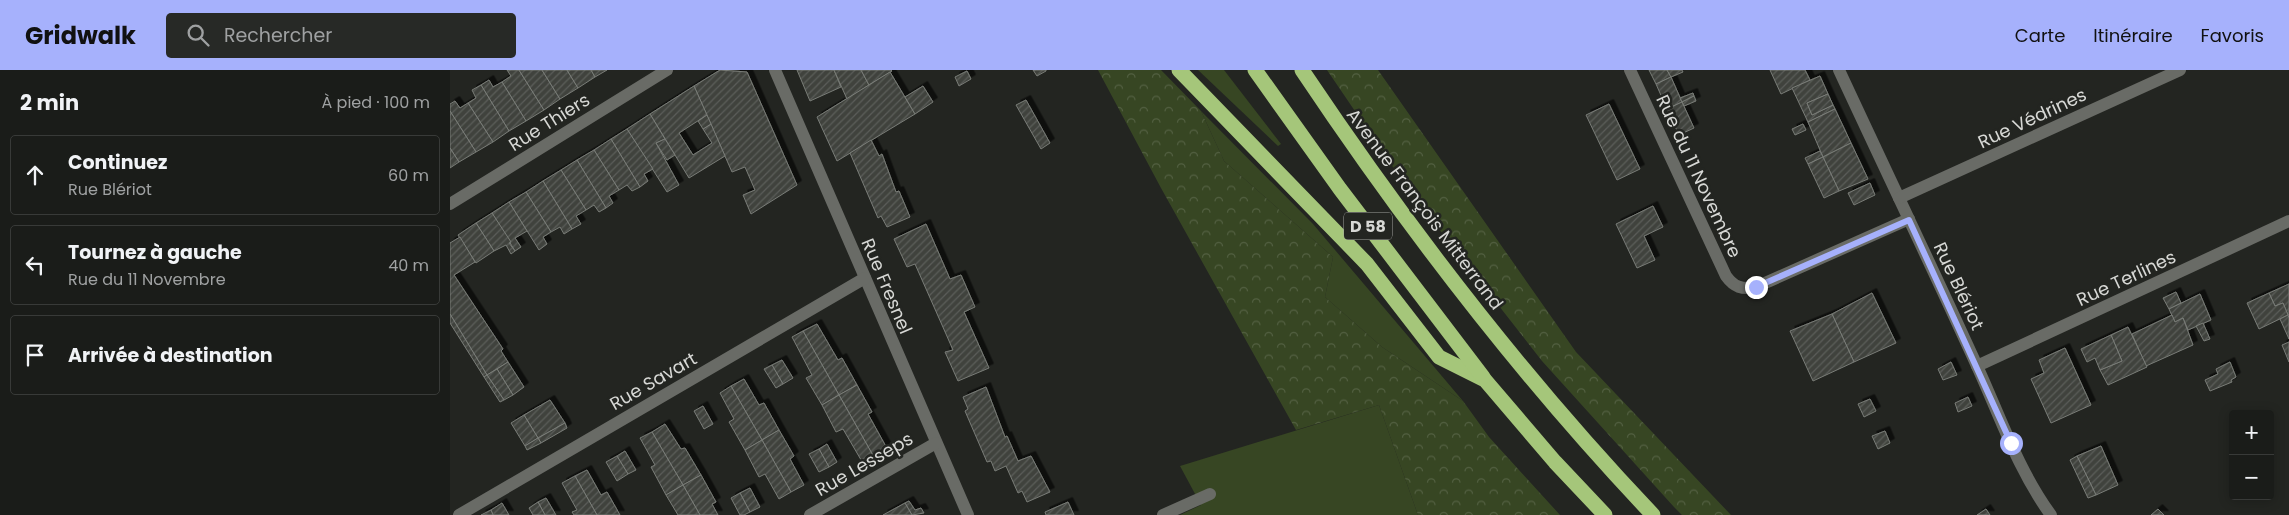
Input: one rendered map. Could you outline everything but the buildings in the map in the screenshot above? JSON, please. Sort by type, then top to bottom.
[{"type":"highway","points":[[1179,70],[1367,264],[1439,357],[1485,380]]},
{"type":"highway","name":"D 58","points":[[1255,70],[1345,197],[1485,380],[1555,462],[1605,515]]},
{"type":"highway","name":"Avenue François Mitterrand","points":[[1302,70],[1360,158],[1522,368],[1654,515]]},
{"type":"street","name":"Rue Thiers","points":[[450,204],[667,70]]},
{"type":"street","name":"Rue Fresnel","points":[[775,70],[968,515]]},
{"type":"street","name":"Rue du 11 Novembre","points":[[1630,70],[1726,276],[1732,284],[1741,288],[1756,287],[1909,220]]},
{"type":"street","name":"Rue Blériot","points":[[1839,70],[2035,494],[2051,515]]},
{"type":"street","name":"Rue Védrines","points":[[1899,198],[2180,70]]},
{"type":"street","name":"Rue Terlines","points":[[1977,366],[2289,221]]},
{"type":"street","name":"Rue Savart","points":[[459,515],[865,278]]},
{"type":"street","name":"Rue Lesseps","points":[[810,515],[936,443]]},
{"type":"street","points":[[1163,515],[1210,494]]},
{"type":"green space","points":[[1098,70],[1161,70],[1201,111],[1224,161],[1333,257],[1325,297],[1382,347],[1463,401],[1489,437],[1560,515],[1418,515],[1379,405],[1296,430],[1161,188]]},
{"type":"green space","points":[[1198,70],[1224,70],[1281,144],[1278,146]]},
{"type":"green space","points":[[1327,70],[1378,70],[1576,352],[1731,515],[1682,515],[1674,507],[1542,361],[1410,192]]},
{"type":"green space","points":[[1201,111],[1313,224],[1463,401],[1382,347],[1325,297],[1333,257],[1224,161]]},
{"type":"green space","points":[[1379,405],[1418,515],[1180,515],[1201,505],[1180,466]]},
{"type":"route","points":[[1756,287],[1909,220],[2011,443]]}]
